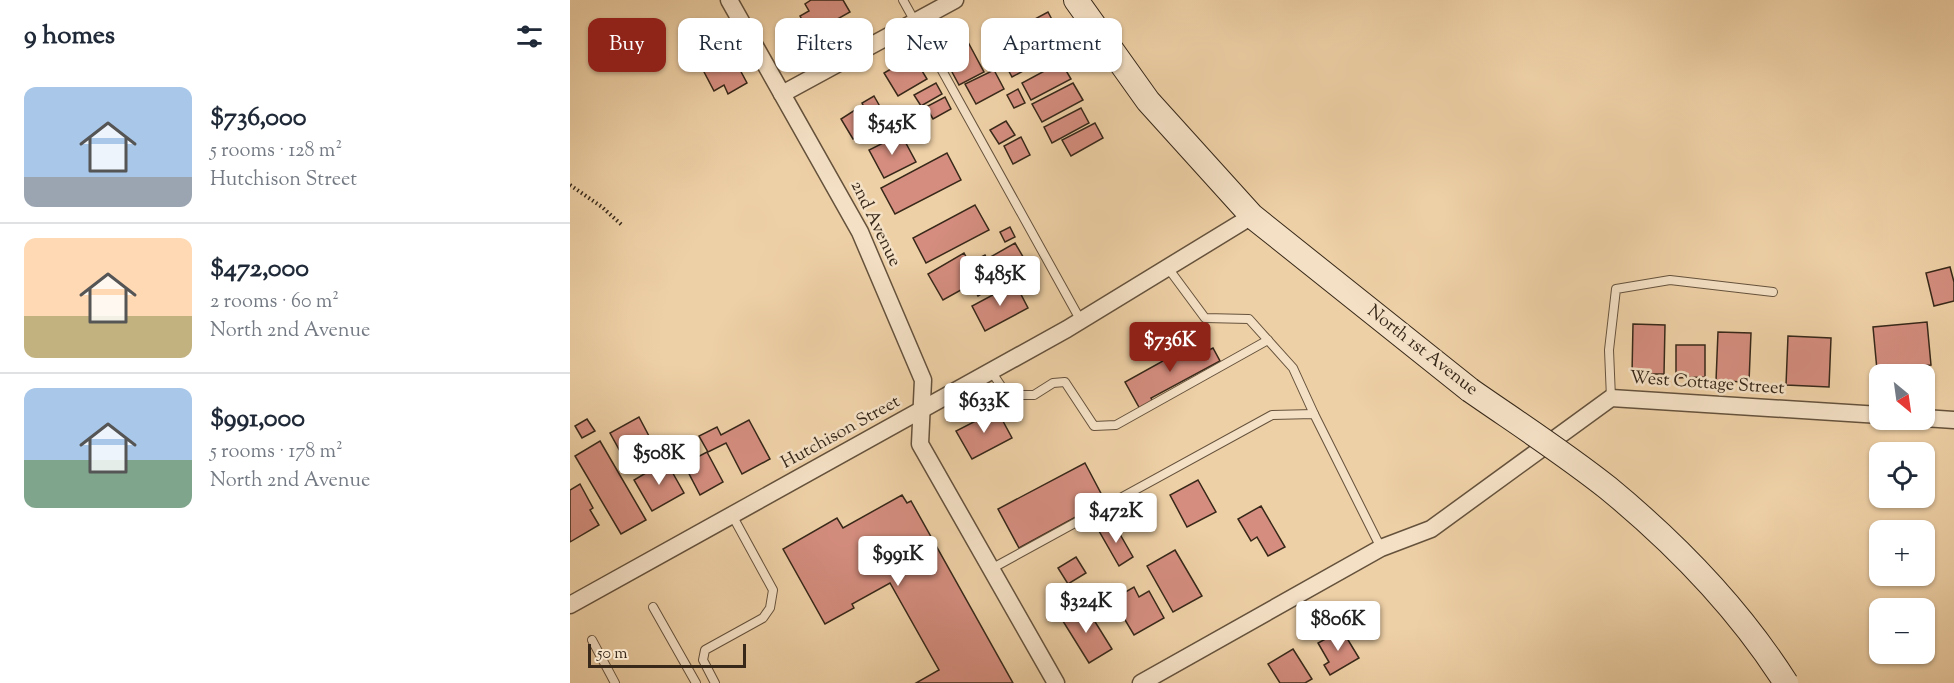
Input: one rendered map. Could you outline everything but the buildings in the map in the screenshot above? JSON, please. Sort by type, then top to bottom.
[{"type":"main road","name":"North 1st Avenue","points":[[1076,0],[1148,101],[1252,216],[1470,390],[1607,488],[1664,539],[1720,595],[1765,651],[1786,683]]},
{"type":"street","name":"2nd Avenue","points":[[729,0],[834,184],[864,243],[923,380],[920,444],[1056,683]]},
{"type":"street","points":[[921,18],[956,0]]},
{"type":"street","points":[[782,94],[885,37]]},
{"type":"street","name":"Hutchison Street","points":[[570,605],[1081,321],[1252,216]]},
{"type":"street","name":"West Cottage Street","points":[[1141,683],[1381,548],[1431,529],[1611,398],[1869,414]]},
{"type":"street","points":[[1935,419],[1954,420]]},
{"type":"lane","points":[[903,0],[913,18]]},
{"type":"lane","points":[[943,72],[1081,321]]},
{"type":"lane","points":[[1168,268],[1205,318],[1249,319],[1293,368],[1381,548]]},
{"type":"lane","points":[[1611,398],[1609,350],[1616,289],[1670,280],[1773,292]]},
{"type":"lane","points":[[992,371],[1007,395],[1034,395],[1053,382],[1065,382],[1094,426],[1116,425],[1268,340]]},
{"type":"lane","points":[[990,569],[1272,415],[1314,414]]},
{"type":"lane","points":[[715,683],[703,660],[705,650],[763,618],[770,608],[773,590],[732,515]]},
{"type":"lane","points":[[653,607],[696,683]]},
{"type":"lane","points":[[592,640],[615,683]]},
{"type":"path","points":[[570,185],[623,225]]}]
